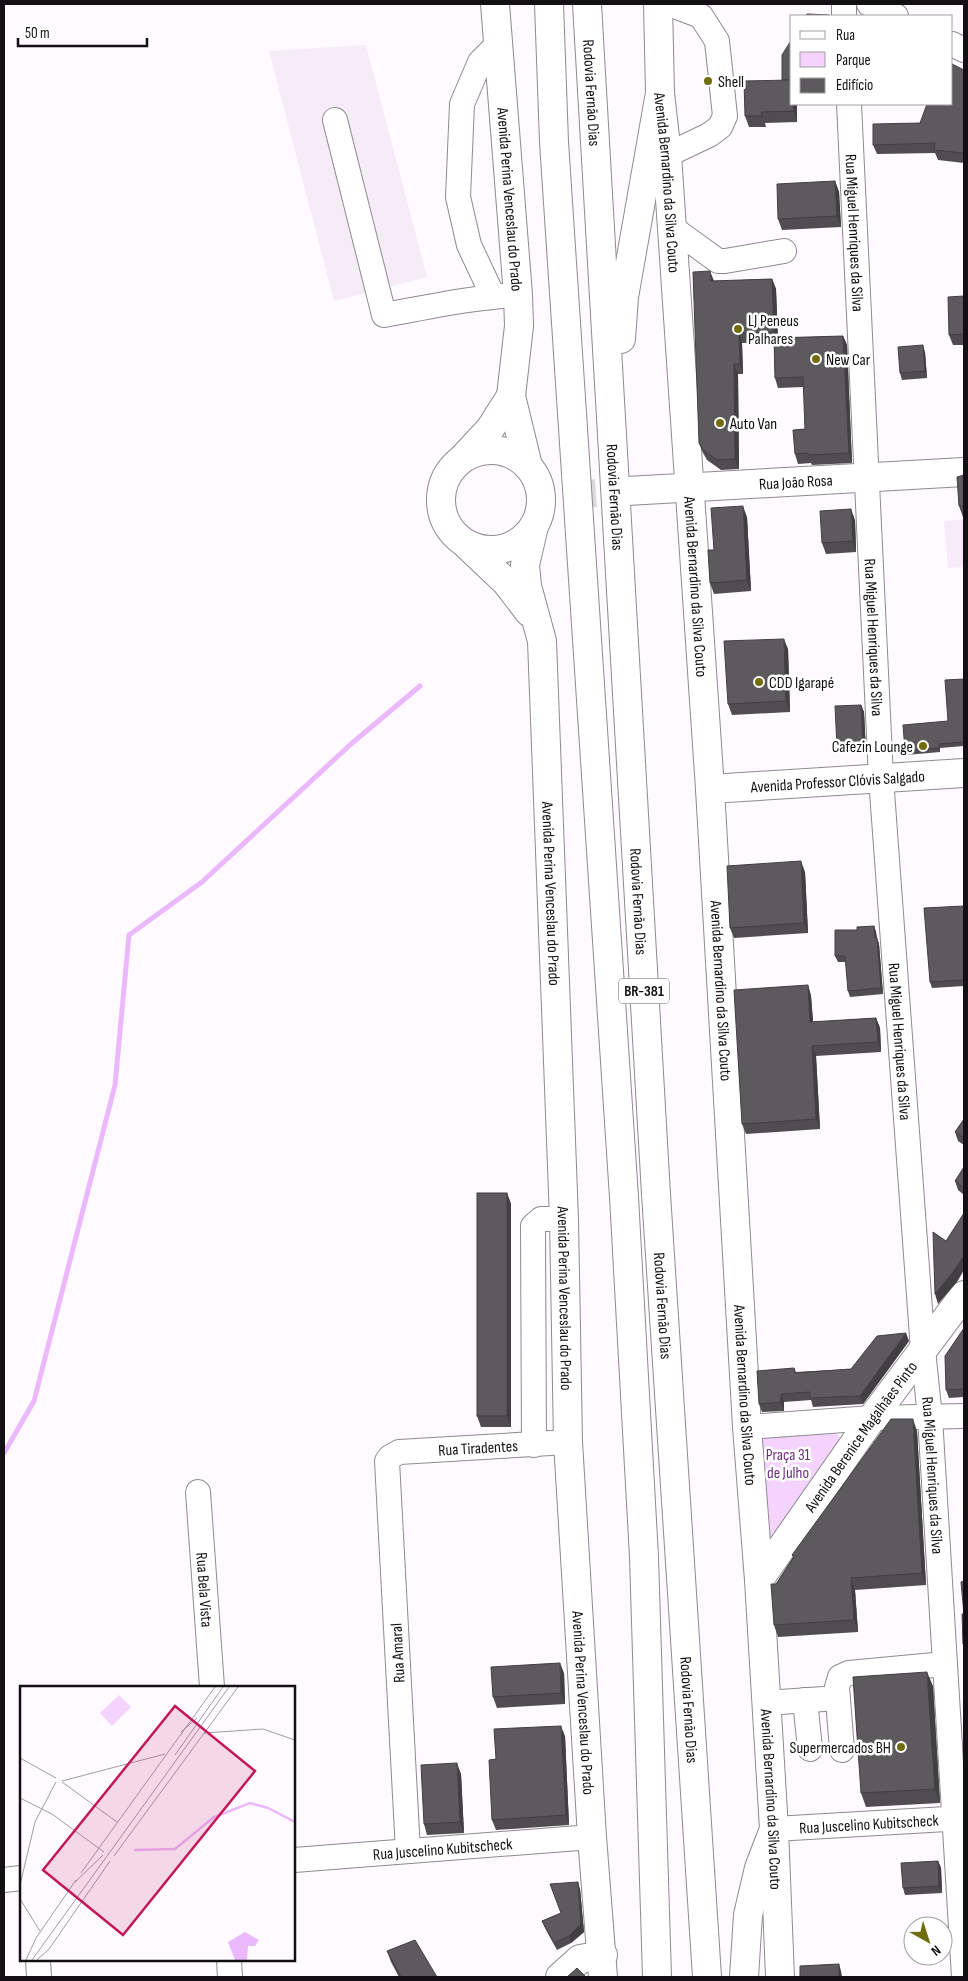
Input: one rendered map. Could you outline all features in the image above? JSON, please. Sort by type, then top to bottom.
[{"type":"main road","name":"Avenida Perina Venceslau do Prado","points":[[495,4],[506,296],[519,326],[511,396],[528,466]]},
{"type":"main road","name":"Rodovia Fernão Dias","points":[[548,4],[556,162],[630,1294],[644,1557],[656,1971]]},
{"type":"main road","name":"Rodovia Fernão Dias","points":[[587,4],[656,1194],[707,1977]]},
{"type":"main road","name":"Avenida Bernardino da Silva Couto","points":[[658,4],[660,93],[668,155],[671,227],[691,487],[747,1427],[759,1580],[774,1829],[780,1977]]},
{"type":"main road","points":[[614,468],[624,297],[660,93]]},
{"type":"main road","name":"Avenida Perina Venceslau do Prado","points":[[459,462],[490,429],[511,396]]},
{"type":"main road","points":[[487,450],[502,451],[516,456],[528,466],[537,480],[542,498],[540,512],[534,526],[525,538],[512,546],[497,550],[482,550],[467,545],[454,535],[445,522],[441,506],[442,489],[448,474],[459,462],[472,454],[487,450]]},
{"type":"main road","name":"Rua João Rosa","points":[[627,491],[964,472]]},
{"type":"main road","points":[[542,498],[568,495]]},
{"type":"main road","name":"Avenida Perina Venceslau do Prado","points":[[534,526],[525,565],[527,586],[542,641],[564,1219],[568,1442],[592,1837],[603,1966]]},
{"type":"main road","name":"Avenida Perina Venceslau do Prado","points":[[467,545],[506,582],[536,621]]},
{"type":"main road","name":"Avenida Professor Clóvis Salgado","points":[[710,789],[964,773]]},
{"type":"main road","name":"Avenida Berenice Magalhães Pinto","points":[[759,1580],[872,1418],[964,1295]]},
{"type":"main road","points":[[744,1977],[748,1915],[759,1868],[774,1829]]},
{"type":"main road","points":[[560,1977],[580,1960],[603,1966]]},
{"type":"street","points":[[668,155],[709,135],[720,127],[725,116],[717,41],[701,16],[669,4]]},
{"type":"street","points":[[869,4],[895,15]]},
{"type":"street","points":[[898,15],[906,4]]},
{"type":"street","points":[[335,120],[384,315],[506,296],[469,245],[458,197],[462,104],[480,62],[497,45]]},
{"type":"street","name":"Rua Miguel Henriques da Silva","points":[[848,105],[881,778],[923,1350],[930,1417],[945,1664],[960,1818],[964,1977]]},
{"type":"street","points":[[671,227],[718,260],[726,261],[784,251]]},
{"type":"street","points":[[534,1445],[533,1226],[541,1219],[564,1219]]},
{"type":"street","points":[[747,1427],[872,1418],[964,1416]]},
{"type":"street","name":"Rua Tiradentes","points":[[390,1456],[399,1452],[568,1442]]},
{"type":"street","name":"Rua Amaral","points":[[390,1456],[386,1466],[408,1851]]},
{"type":"street","name":"Rua Bela Vista","points":[[198,1492],[212,1686]]},
{"type":"street","points":[[842,1750],[838,1698],[838,1682],[840,1677],[849,1673],[945,1664]]},
{"type":"street","points":[[766,1703],[838,1698]]},
{"type":"street","points":[[804,1700],[810,1749]]},
{"type":"street","name":"Rua Juscelino Kubitscheck","points":[[774,1829],[960,1818]]},
{"type":"street","name":"Rua Juscelino Kubitscheck","points":[[295,1860],[592,1837]]},
{"type":"street","points":[[4,1880],[20,1878]]},
{"type":"street","points":[[38,1961],[39,1977]]},
{"type":"street","points":[[229,1961],[230,1977]]},
{"type":"shaded area","points":[[366,45],[427,277],[334,301],[269,51]]},
{"type":"shaded area","points":[[964,519],[964,567],[948,568],[944,521]]},
{"type":"green space","name":"Praça 31 de Julho","points":[[833,1431],[843,1439],[771,1537],[762,1534],[759,1436]]},
{"type":"building","points":[[790,42],[790,80],[782,80],[782,55]]},
{"type":"building","points":[[953,64],[964,70],[964,153],[934,150],[935,143],[873,145],[873,124],[920,123],[927,105],[953,105]]},
{"type":"building","points":[[790,80],[790,105],[793,105],[794,111],[761,112],[762,116],[745,116],[744,81]]},
{"type":"building","points":[[835,181],[837,216],[778,219],[777,184]]},
{"type":"building","points":[[710,271],[711,281],[772,279],[774,332],[739,333],[740,364],[734,364],[735,459],[717,460],[703,450],[699,443],[693,272]]},
{"type":"building","points":[[964,296],[964,334],[949,335],[948,297]]},
{"type":"building","points":[[843,336],[849,453],[795,454],[793,430],[805,429],[803,377],[775,378],[774,338]]},
{"type":"building","points":[[923,345],[925,371],[900,373],[898,347]]},
{"type":"building","points":[[964,475],[964,506],[959,506],[957,477]]},
{"type":"building","points":[[743,506],[747,580],[710,583],[708,550],[714,550],[711,508]]},
{"type":"building","points":[[851,509],[853,541],[822,543],[820,511]]},
{"type":"building","name":"CDD Igarapé","points":[[784,639],[786,701],[728,704],[724,641]]},
{"type":"building","points":[[964,679],[964,742],[939,744],[939,748],[905,751],[903,725],[948,721],[945,680]]},
{"type":"building","points":[[861,705],[863,745],[837,747],[835,706]]},
{"type":"building","points":[[801,861],[804,923],[730,928],[727,866]]},
{"type":"building","points":[[964,906],[964,980],[930,982],[924,908]]},
{"type":"building","points":[[874,926],[875,938],[877,938],[881,988],[848,991],[845,956],[835,956],[835,930],[857,930],[857,927]]},
{"type":"building","points":[[808,985],[810,1022],[876,1018],[878,1042],[812,1046],[816,1119],[742,1124],[734,990]]},
{"type":"building","points":[[964,1119],[964,1138],[955,1132]]},
{"type":"building","points":[[964,1167],[964,1188],[955,1181]]},
{"type":"building","points":[[477,1193],[507,1193],[507,1416],[477,1416]]},
{"type":"building","points":[[964,1213],[964,1256],[935,1294],[933,1232],[946,1241]]},
{"type":"building","points":[[964,1328],[964,1389],[946,1390],[945,1356]]},
{"type":"building","points":[[906,1333],[860,1396],[810,1398],[810,1392],[781,1394],[781,1402],[759,1404],[757,1371],[794,1368],[795,1373],[851,1369],[877,1336]]},
{"type":"building","points":[[891,1419],[913,1419],[922,1573],[851,1578],[854,1620],[774,1625],[771,1584],[776,1584],[794,1557],[792,1555]]},
{"type":"building","points":[[964,1581],[964,1614],[961,1582]]},
{"type":"building","points":[[962,1614],[964,1614],[964,1644],[963,1644]]},
{"type":"building","points":[[560,1663],[561,1693],[493,1697],[491,1667]]},
{"type":"building","name":"Supermercados BH","points":[[927,1672],[935,1789],[861,1793],[853,1677]]},
{"type":"building","points":[[561,1726],[566,1815],[492,1820],[489,1760],[496,1759],[494,1729]]},
{"type":"building","points":[[457,1763],[460,1822],[424,1824],[421,1765]]},
{"type":"building","points":[[938,1861],[939,1886],[903,1888],[901,1863]]},
{"type":"building","points":[[578,1882],[581,1924],[569,1936],[554,1943],[542,1921],[561,1913],[550,1884]]},
{"type":"building","points":[[415,1940],[437,1977],[401,1977],[387,1951]]},
{"type":"building","points":[[839,1964],[839,1977],[800,1977],[800,1966]]},
{"type":"building","points":[[577,1968],[586,1977],[567,1977]]},
{"type":"waterway","points":[[4,1453],[34,1401],[115,1085],[129,935],[202,882],[351,744],[420,686]]},
{"type":"tunnel","points":[[568,495],[627,491]]},
{"type":"place","name":"Shell","points":[[708,81]]},
{"type":"place","name":"LJ Peneus Palhares","points":[[738,329]]},
{"type":"place","name":"New Car","points":[[816,359]]},
{"type":"place","name":"Auto Van","points":[[720,423]]},
{"type":"place","name":"CDD Igarapé","points":[[759,682]]},
{"type":"place","name":"Cafezin Lounge","points":[[923,746]]},
{"type":"place","name":"Supermercados BH","points":[[901,1747]]}]
